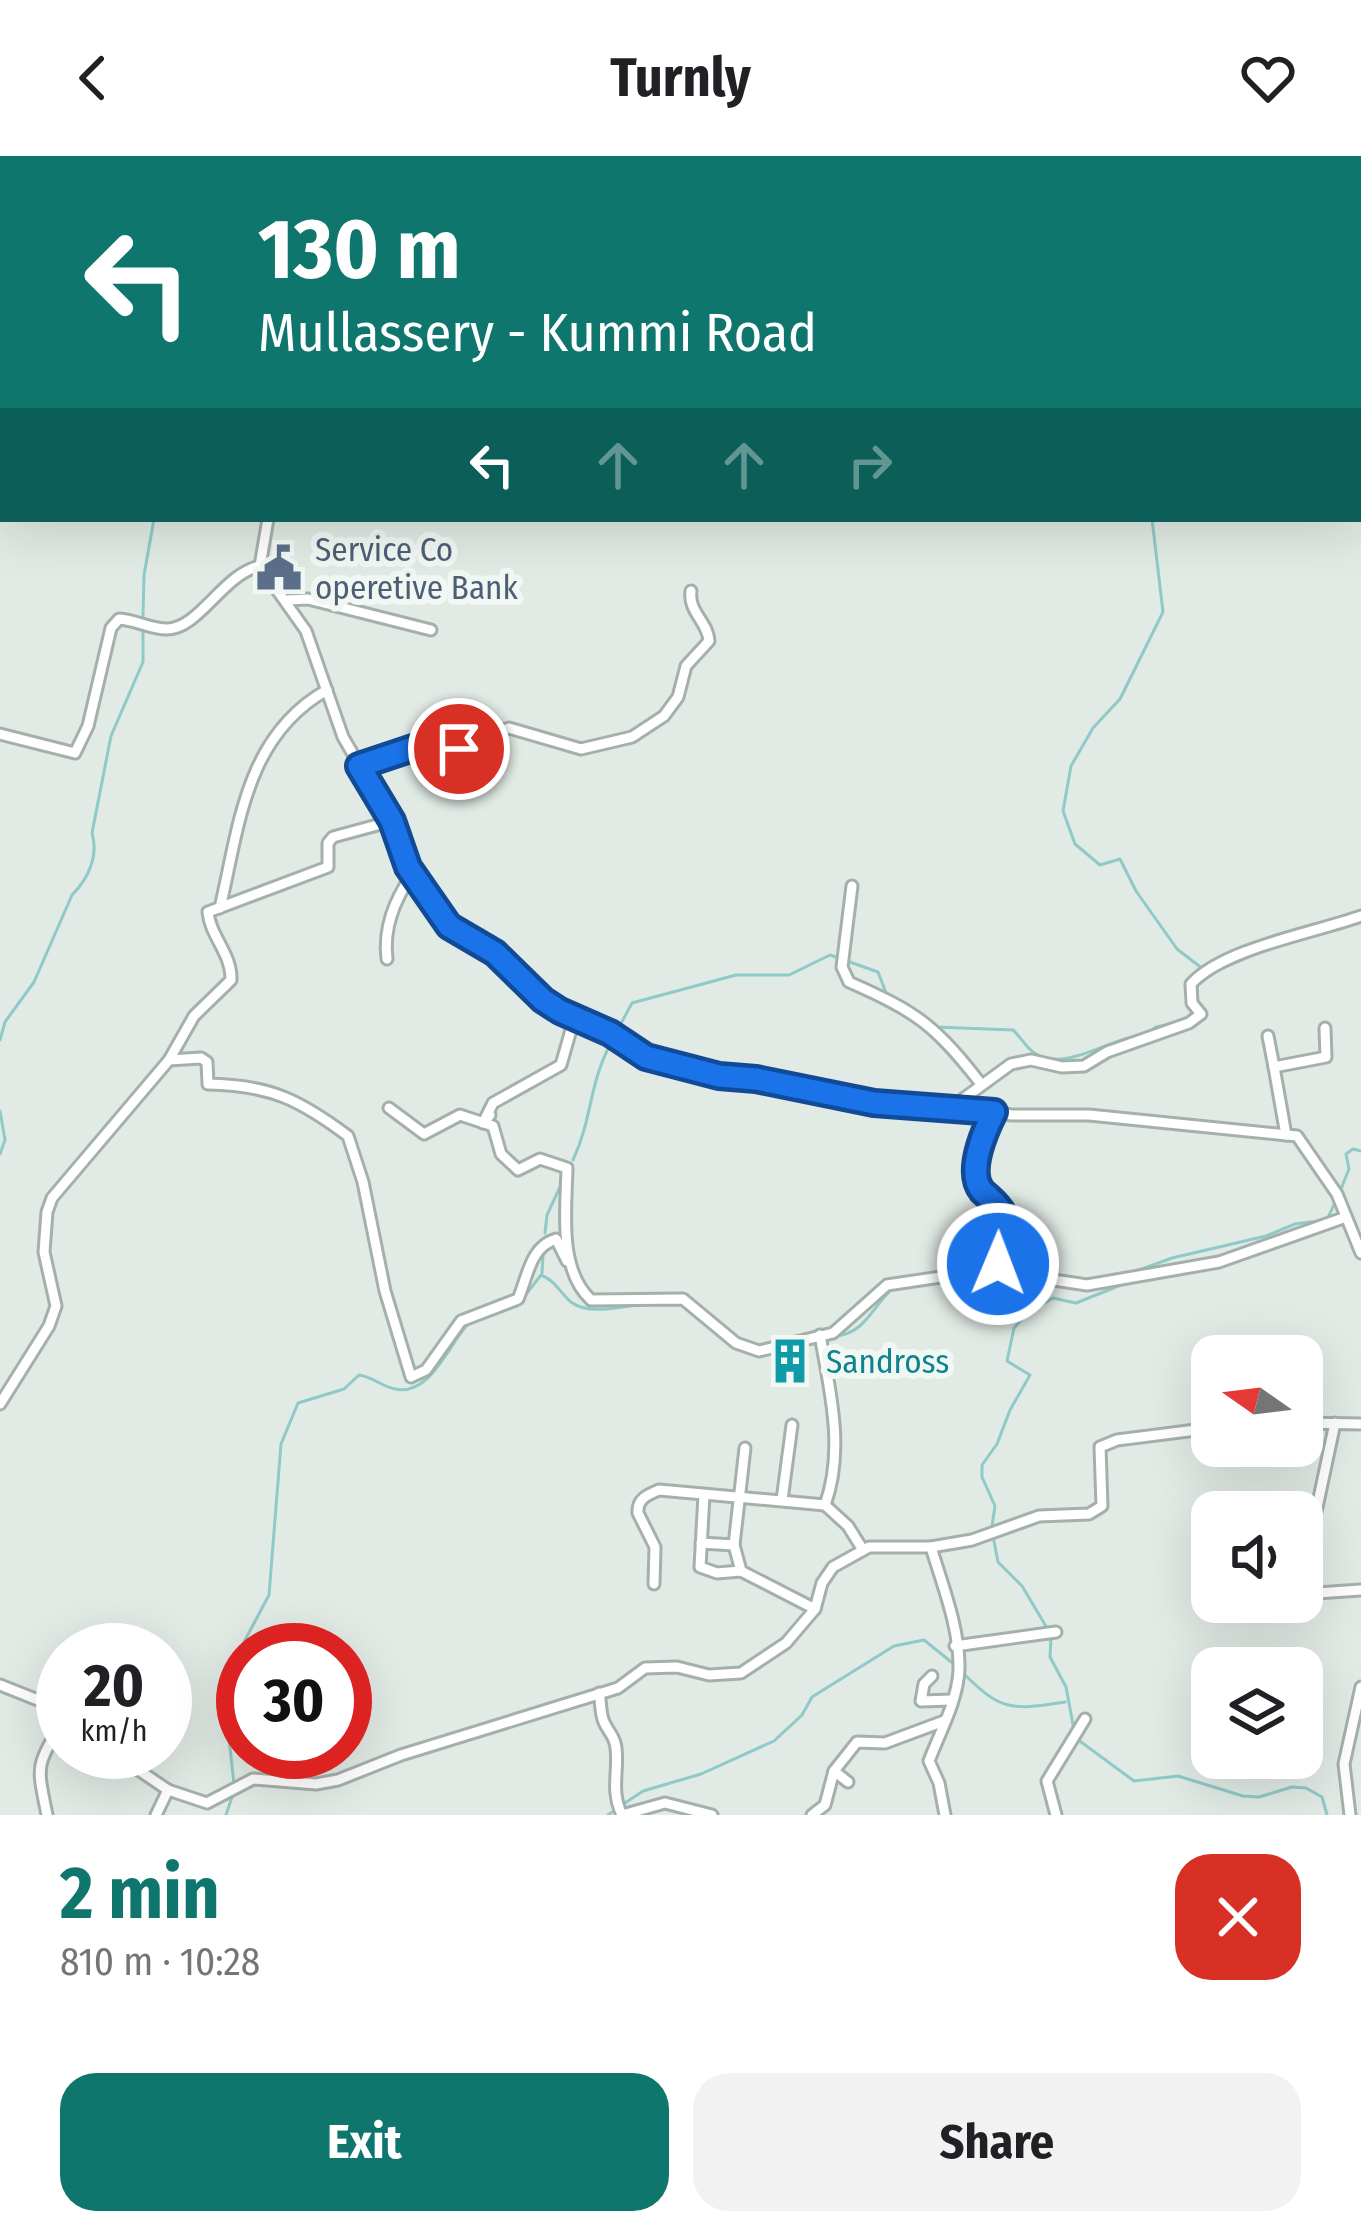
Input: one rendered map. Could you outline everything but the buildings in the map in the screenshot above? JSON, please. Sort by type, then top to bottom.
[{"type":"street","points":[[267,522],[260,566],[311,644],[343,737],[392,821],[412,874],[449,926],[495,953],[543,1000],[646,1057],[719,1076],[874,1103],[1089,1115],[1298,1136],[1336,1194],[1361,1253]]},
{"type":"street","points":[[0,734],[75,753],[88,726],[111,628],[119,619],[168,630],[188,624],[230,581],[245,569],[260,566]]},
{"type":"street","points":[[359,766],[428,743],[487,753],[509,728],[581,749],[632,737],[664,716],[678,697],[685,669],[710,641],[694,611],[691,591]]},
{"type":"street","points":[[286,600],[308,599],[431,630]]},
{"type":"street","points":[[220,908],[243,797],[259,762],[274,737],[327,690]]},
{"type":"street","points":[[0,1404],[54,1312],[44,1252],[52,1198],[169,1060],[190,1021],[231,980],[227,956],[207,916],[328,867],[328,843],[333,837],[392,821]]},
{"type":"street","points":[[387,959],[384,938],[389,920],[412,874]]},
{"type":"street","points":[[852,886],[842,967],[849,982],[902,1006],[941,1033],[981,1084]]},
{"type":"street","points":[[952,1107],[1011,1064],[1031,1060],[1084,1066],[1107,1052],[1198,1018],[1201,1014],[1191,984],[1215,966],[1287,937],[1332,928],[1361,916]]},
{"type":"street","points":[[487,1119],[493,1102],[561,1065],[575,1016]]},
{"type":"street","points":[[1274,1067],[1325,1057],[1325,1028]]},
{"type":"street","points":[[1268,1036],[1286,1135]]},
{"type":"street","points":[[169,1060],[201,1058],[207,1063],[208,1084],[271,1090],[307,1105],[347,1136],[363,1182],[385,1291],[410,1377],[426,1370],[461,1321],[518,1299],[529,1262],[547,1241],[556,1239],[571,1268]]},
{"type":"street","points":[[389,1108],[424,1134],[460,1114],[487,1119],[501,1154],[518,1170],[540,1159],[567,1168],[571,1268],[575,1285],[592,1300],[683,1299],[736,1343],[759,1351],[833,1333],[887,1285],[998,1264],[1019,1264],[1047,1280],[1087,1285],[1219,1262],[1346,1217]]},
{"type":"street","points":[[994,1112],[986,1127],[976,1178],[1003,1214],[998,1264]]},
{"type":"street","points":[[820,1335],[835,1416],[832,1486],[825,1505]]},
{"type":"street","points":[[1323,1424],[1361,1424]]},
{"type":"street","points":[[1321,1491],[1335,1424]]},
{"type":"street","points":[[782,1500],[792,1425]]},
{"type":"street","points":[[152,1779],[168,1790],[207,1803],[253,1780],[316,1784],[618,1688],[645,1668],[677,1667],[709,1675],[741,1673],[786,1643],[815,1609],[822,1583],[833,1567],[863,1550],[900,1544],[931,1546],[992,1535],[1039,1516],[1089,1514],[1102,1506],[1100,1448],[1117,1440],[1191,1431]]},
{"type":"street","points":[[741,1571],[734,1545],[745,1448]]},
{"type":"street","points":[[654,1584],[655,1547],[638,1513],[641,1500],[659,1490],[825,1505],[848,1526],[863,1550]]},
{"type":"street","points":[[704,1495],[700,1568],[717,1573],[741,1571],[815,1609]]},
{"type":"street","points":[[701,1543],[734,1545]]},
{"type":"street","points":[[931,1546],[948,1604],[959,1669],[928,1761],[939,1783],[945,1815]]},
{"type":"street","points":[[1323,1593],[1361,1590]]},
{"type":"street","points":[[956,1646],[1056,1632]]},
{"type":"street","points":[[932,1676],[924,1684],[921,1701],[952,1700]]},
{"type":"street","points":[[0,1685],[36,1699]]},
{"type":"street","points":[[1350,1815],[1344,1764],[1361,1687]]},
{"type":"street","points":[[599,1693],[602,1717],[617,1750],[615,1800],[622,1814],[665,1803],[712,1815]]},
{"type":"street","points":[[812,1815],[825,1805],[834,1771],[857,1742],[886,1743],[944,1721]]},
{"type":"street","points":[[1056,1815],[1047,1781],[1082,1724]]},
{"type":"street","points":[[834,1771],[848,1782]]},
{"type":"street","points":[[37,1779],[47,1815]]},
{"type":"street","points":[[156,1815],[168,1790]]},
{"type":"waterway","points":[[143,616],[153,522]]},
{"type":"waterway","points":[[1152,522],[1163,612],[1120,699],[1093,728],[1071,766],[1063,811],[1075,844],[1100,865],[1120,859],[1136,891],[1177,949],[1203,969]]},
{"type":"waterway","points":[[0,1040],[5,1022],[34,982],[72,895],[91,867],[92,833],[111,736],[143,662],[143,632]]},
{"type":"waterway","points":[[1211,973],[1279,944]]},
{"type":"waterway","points":[[618,1029],[632,1003],[736,975],[789,975],[830,955],[878,972],[888,998]]},
{"type":"waterway","points":[[1196,1001],[1198,981]]},
{"type":"waterway","points":[[1147,1034],[1171,1024]]},
{"type":"waterway","points":[[935,1027],[1013,1030],[1033,1052],[1058,1059],[1138,1036]]},
{"type":"waterway","points":[[573,1160],[611,1043]]},
{"type":"waterway","points":[[0,1111],[5,1140],[0,1154]]},
{"type":"waterway","points":[[1339,1194],[1349,1169],[1346,1154],[1361,1151]]},
{"type":"waterway","points":[[545,1233],[547,1215],[560,1187]]},
{"type":"waterway","points":[[1128,1274],[1295,1224],[1327,1220],[1336,1200]]},
{"type":"waterway","points":[[542,1273],[543,1255]]},
{"type":"waterway","points":[[1012,1267],[1017,1270],[1027,1313],[1053,1298],[1076,1303],[1126,1283]]},
{"type":"waterway","points":[[938,1282],[986,1269]]},
{"type":"waterway","points":[[486,1316],[517,1306],[541,1275],[578,1306],[607,1309],[644,1304]]},
{"type":"waterway","points":[[834,1336],[861,1325],[893,1288]]},
{"type":"waterway","points":[[992,1526],[995,1506],[982,1477],[982,1465],[1030,1375],[1007,1361],[1014,1328],[1027,1314]]},
{"type":"waterway","points":[[234,1784],[225,1702],[243,1644],[269,1595],[281,1444],[298,1403],[344,1389],[359,1375],[395,1389],[420,1384],[471,1321]]},
{"type":"waterway","points":[[993,1536],[998,1562],[1022,1586],[1047,1628]]},
{"type":"waterway","points":[[1051,1637],[1050,1657],[1066,1687],[1074,1730]]},
{"type":"waterway","points":[[625,1803],[643,1791],[701,1774],[774,1741],[802,1715],[812,1697],[894,1646],[924,1640],[955,1665]]},
{"type":"waterway","points":[[962,1672],[987,1695],[1008,1705],[1065,1702]]},
{"type":"waterway","points":[[1077,1739],[1134,1781],[1178,1776],[1259,1797],[1292,1787],[1306,1788],[1322,1797],[1327,1815]]},
{"type":"waterway","points":[[226,1815],[233,1794]]},
{"type":"waterway","points":[[608,1815],[612,1812]]},
{"type":"place","name":"Service Co operetive Bank","points":[[279,568]]},
{"type":"place","name":"Sandross","points":[[790,1361]]},
{"type":"route","points":[[459,749],[428,743],[359,766],[392,821],[408,867],[449,926],[495,953],[543,1000],[646,1057],[719,1076],[874,1103],[994,1112],[986,1127],[976,1178],[1003,1214],[998,1264]]}]
